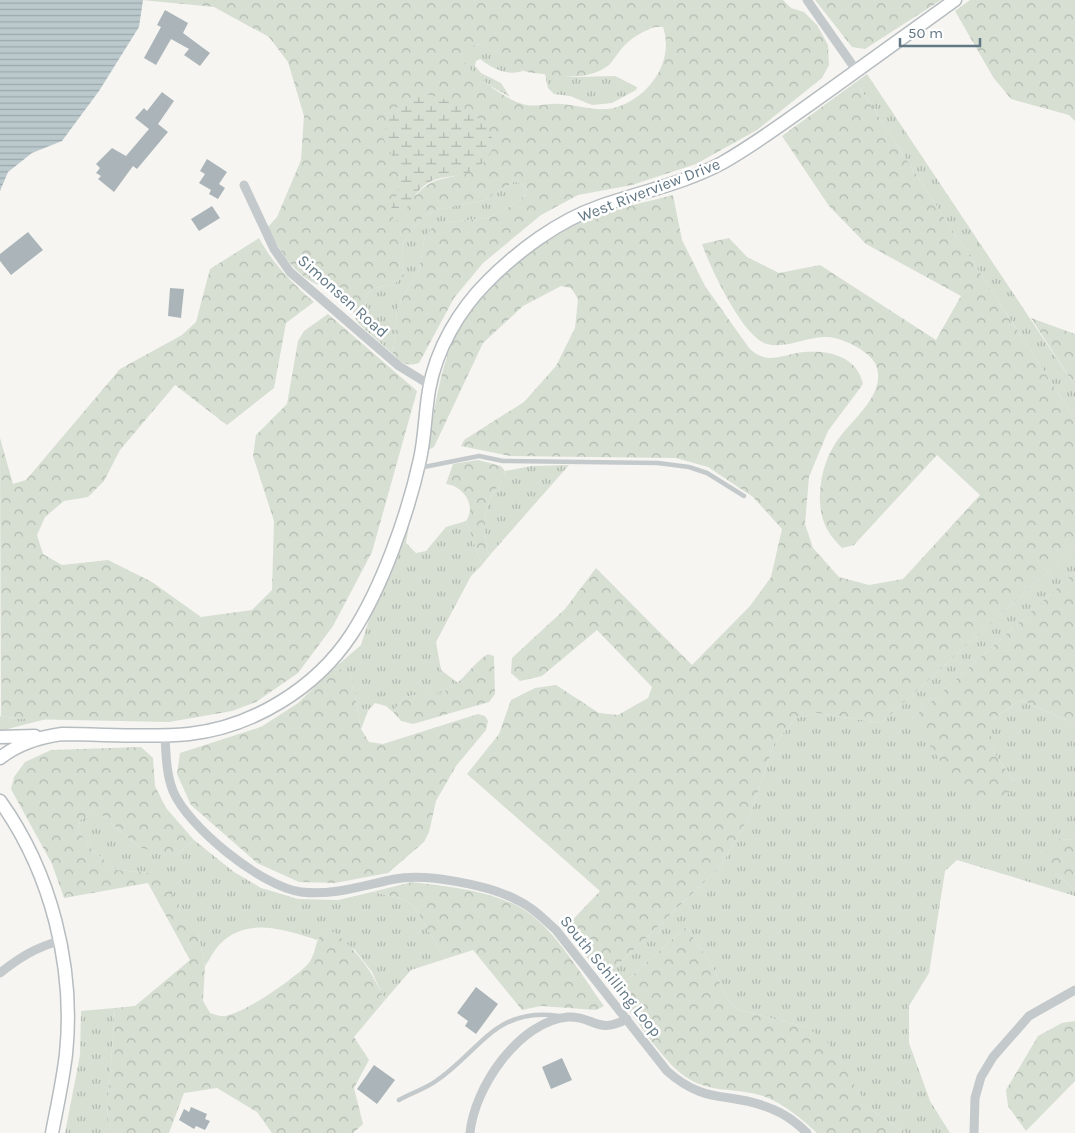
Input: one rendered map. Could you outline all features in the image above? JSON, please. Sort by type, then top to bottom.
[{"type":"street","points":[[807,0],[856,70]]},
{"type":"street","name":"West Riverview Drive","points":[[0,758],[30,740],[62,734],[191,734],[252,717],[299,691],[326,666],[352,634],[378,583],[406,511],[417,469],[430,386],[447,338],[465,306],[490,279],[554,229],[594,208],[678,182],[720,164],[760,140],[956,0]]},
{"type":"street","name":"Simonsen Road","points":[[244,186],[274,249],[290,272],[399,366],[430,386]]},
{"type":"street","points":[[0,738],[62,734]]},
{"type":"street","name":"South Schilling Loop","points":[[165,735],[167,770],[173,791],[184,811],[199,828],[253,872],[274,883],[300,892],[343,890],[397,878],[416,876],[472,885],[504,894],[539,914],[556,930],[667,1071],[679,1082],[705,1095],[755,1103],[772,1109],[788,1118],[807,1133]]},
{"type":"street","points":[[0,801],[41,874],[60,941],[65,980],[66,1054],[52,1133]]},
{"type":"street","points":[[0,973],[39,946],[60,941]]},
{"type":"street","points":[[974,1133],[976,1098],[980,1077],[994,1056],[1029,1016],[1075,990]]},
{"type":"street","points":[[470,1133],[477,1101],[488,1078],[503,1058],[523,1039],[546,1024],[568,1017],[583,1019],[602,1027],[613,1026],[627,1019]]},
{"type":"lane","points":[[417,469],[479,456],[503,461],[658,463],[707,473],[744,496]]},
{"type":"lane","points":[[399,1100],[435,1082],[491,1032],[520,1017],[532,1014],[568,1017]]},
{"type":"green space","points":[[142,0],[783,0],[791,8],[804,12],[817,25],[828,45],[829,65],[822,78],[757,130],[696,164],[632,185],[578,195],[541,215],[483,263],[454,298],[419,363],[407,364],[393,354],[397,312],[403,296],[419,270],[425,236],[433,227],[448,222],[488,218],[513,205],[524,196],[527,187],[515,181],[485,200],[436,210],[423,217],[404,241],[401,256],[404,276],[396,282],[370,291],[367,296],[366,305],[367,320],[360,325],[345,294],[337,289],[316,284],[304,277],[291,265],[268,227],[277,217],[301,160],[304,116],[288,62],[269,37],[214,7]],"holes":[[[655,27],[663,27],[666,40],[662,66],[648,88],[638,96],[614,108],[594,109],[561,104],[531,105],[519,103],[500,93],[481,79],[465,64],[461,57],[469,48],[476,45],[484,46],[492,49],[516,67],[531,73],[560,76],[586,75],[602,70],[609,65],[629,41]],[[398,170],[473,170],[436,181],[423,188],[416,195],[397,197],[401,184]]]},
{"type":"green space","points":[[815,0],[941,0],[865,49],[852,47]]},
{"type":"green space","points":[[970,0],[1075,0],[1075,121],[1069,115],[1011,99],[993,77],[955,11]]},
{"type":"green space","points":[[474,45],[486,45],[523,71],[506,72],[495,69],[480,59],[476,61],[475,66],[481,73],[501,83],[510,97],[476,76],[465,64],[461,57],[466,48]]},
{"type":"green space","points":[[545,74],[573,77],[615,76],[637,87],[636,90],[612,103],[592,105],[570,96],[554,94],[548,88]]},
{"type":"green space","points":[[867,74],[1075,386],[1075,419],[856,82]]},
{"type":"green space","points":[[856,82],[1075,419],[1075,547],[881,723],[817,713],[796,718],[774,744],[750,815],[721,866],[604,978],[564,929],[600,891],[467,774],[499,734],[511,700],[535,688],[556,685],[599,713],[618,715],[648,698],[652,687],[597,630],[542,676],[520,681],[511,673],[512,658],[565,609],[596,568],[692,665],[750,606],[771,577],[782,529],[753,497],[708,467],[676,458],[510,456],[461,446],[464,440],[524,402],[556,366],[575,328],[578,299],[571,288],[561,286],[523,306],[483,343],[434,447],[426,451],[443,372],[450,348],[460,328],[474,308],[491,288],[532,252],[576,224],[624,207],[673,195],[682,240],[705,286],[749,348],[758,355],[769,358],[804,352],[832,354],[848,361],[860,375],[863,384],[828,431],[809,477],[805,524],[813,548],[839,577],[869,585],[903,579],[980,495],[937,455],[854,545],[842,548],[829,533],[822,516],[820,502],[821,480],[825,465],[835,444],[871,399],[876,389],[878,379],[877,368],[864,351],[834,338],[820,337],[782,345],[767,344],[758,339],[738,316],[728,300],[702,244],[729,238],[747,257],[779,273],[820,265],[936,340],[961,296],[866,244],[829,206],[782,136]]},
{"type":"green space","points":[[422,93],[451,102],[467,110],[480,120],[489,131],[493,143],[489,156],[475,169],[463,174],[433,180],[424,186],[400,219],[395,222],[390,211],[398,189],[399,173],[383,138],[388,121],[395,109],[406,100]]},
{"type":"green space","points":[[515,181],[527,187],[524,196],[513,205],[488,218],[448,222],[425,236],[419,270],[403,296],[397,312],[393,354],[360,325],[367,320],[366,305],[367,296],[370,291],[396,282],[404,276],[401,256],[404,241],[423,217],[436,210],[485,200]]},
{"type":"green space","points":[[259,238],[270,256],[284,273],[314,302],[286,323],[274,388],[227,425],[175,385],[120,450],[104,481],[88,497],[64,501],[45,517],[37,535],[43,554],[62,565],[108,560],[152,582],[201,617],[252,610],[272,590],[274,521],[253,456],[256,435],[287,404],[298,341],[304,331],[328,314],[417,391],[372,552],[333,626],[298,673],[256,702],[232,711],[169,722],[21,719],[1,716],[0,438],[13,484],[26,480],[120,369],[182,335],[196,322],[210,269]]},
{"type":"green space","points":[[1031,318],[1075,334],[1075,386]]},
{"type":"green space","points":[[478,460],[501,466],[505,471],[492,495],[485,517],[485,533],[489,556],[482,565],[466,521],[470,509],[467,497],[458,488],[446,484],[453,464]]},
{"type":"green space","points":[[569,465],[489,556],[485,533],[485,517],[492,495],[505,471],[531,466]]},
{"type":"green space","points":[[466,521],[482,565],[471,576],[436,642],[441,670],[458,683],[447,690],[433,695],[407,697],[402,700],[394,713],[386,706],[375,703],[368,711],[361,729],[351,674],[345,669],[332,670],[361,645],[377,594],[409,525],[406,543],[416,553],[426,551],[446,527]]},
{"type":"green space","points":[[1075,547],[1075,572],[912,719],[1015,783],[991,748],[991,720],[1021,700],[1075,724],[1075,840],[1058,839],[1055,873],[1075,889],[1075,896],[957,860],[945,871],[929,973],[909,1006],[909,1043],[930,1101],[950,1133],[906,1133],[874,1112],[806,1027],[739,1010],[727,999],[712,965],[686,927],[615,991],[604,978],[721,866],[750,815],[774,744],[796,718],[817,713],[881,723]]},
{"type":"green space","points":[[1075,572],[1075,724],[1021,700],[991,720],[991,748],[1015,783],[1003,802],[978,798],[951,777],[912,719]]},
{"type":"green space","points":[[488,654],[494,656],[495,694],[489,702],[413,724],[401,721],[394,713],[397,705],[406,697],[439,693],[447,690]]},
{"type":"green space","points":[[345,669],[351,674],[361,729],[369,742],[383,744],[478,714],[485,716],[488,721],[486,730],[456,766],[436,801],[429,832],[424,842],[388,873],[335,883],[299,882],[257,863],[191,805],[177,774],[180,753],[261,727],[298,703],[332,670]]},
{"type":"green space","points":[[0,716],[21,719],[50,718],[0,731]]},
{"type":"green space","points":[[141,747],[153,758],[155,786],[166,808],[194,840],[178,853],[166,855],[139,847],[102,815],[91,815],[80,820],[78,830],[92,850],[117,870],[150,873],[163,881],[198,933],[205,966],[203,1001],[210,1013],[220,1016],[234,1014],[280,987],[307,965],[314,954],[321,934],[334,932],[358,955],[370,971],[385,1000],[354,1037],[369,1060],[354,1088],[363,1124],[353,1133],[272,1133],[257,1112],[217,1088],[184,1093],[169,1133],[113,1133],[107,1116],[115,1008],[135,1006],[190,960],[148,883],[64,898],[52,864],[11,789],[14,777],[25,762],[51,750]]},
{"type":"green space","points":[[91,815],[102,815],[139,847],[178,853],[194,840],[234,872],[261,888],[298,899],[338,900],[372,892],[405,899],[416,909],[445,959],[411,970],[385,1000],[372,972],[355,950],[321,934],[317,940],[280,929],[254,928],[242,930],[231,935],[220,944],[205,966],[198,933],[150,873],[117,870],[92,850],[78,830],[80,820]]},
{"type":"green space","points":[[1058,839],[1075,840],[1075,889],[1055,873],[1046,853]]},
{"type":"green space","points":[[412,882],[470,890],[499,898],[526,911],[559,942],[604,1006],[596,1010],[541,1006],[522,1010],[473,950],[445,959],[416,909],[405,899],[372,892]]},
{"type":"green space","points":[[686,927],[712,965],[727,999],[739,1010],[806,1027],[827,1041],[858,1091],[874,1112],[906,1133],[817,1133],[792,1112],[770,1099],[698,1083],[689,1079],[670,1063],[615,991]]},
{"type":"green space","points":[[115,1008],[107,1116],[113,1133],[65,1133],[80,1055],[81,1011]]},
{"type":"green space","points":[[1075,1021],[1075,1081],[1026,1131],[1008,1106],[1006,1090],[1038,1036],[1062,1023]]},
{"type":"shaded area","points":[[0,0],[143,0],[139,27],[99,91],[62,141],[32,153],[8,172],[0,191]]},
{"type":"building","points":[[165,10],[188,23],[183,33],[210,53],[200,66],[184,55],[189,49],[171,39],[156,65],[144,58],[161,27],[157,25]]},
{"type":"building","points":[[162,92],[174,101],[158,124],[168,132],[137,169],[133,166],[114,192],[98,179],[101,176],[96,173],[100,168],[96,164],[112,148],[126,156],[149,129],[135,118],[144,108],[147,111]]},
{"type":"building","points":[[207,159],[227,172],[219,184],[225,188],[218,199],[209,194],[211,190],[199,183],[205,174],[200,171]]},
{"type":"building","points":[[212,206],[220,218],[199,231],[191,219]]},
{"type":"building","points":[[28,232],[43,250],[11,275],[0,261],[0,254]]},
{"type":"building","points":[[170,288],[184,289],[181,318],[168,316]]},
{"type":"building","points":[[476,987],[498,1004],[476,1034],[465,1026],[468,1021],[457,1013]]},
{"type":"building","points":[[562,1058],[572,1080],[551,1089],[542,1067]]},
{"type":"building","points":[[374,1065],[395,1080],[377,1104],[357,1089]]},
{"type":"building","points":[[191,1107],[207,1114],[205,1119],[210,1121],[205,1130],[196,1126],[194,1129],[179,1120],[184,1109],[189,1112]]}]
